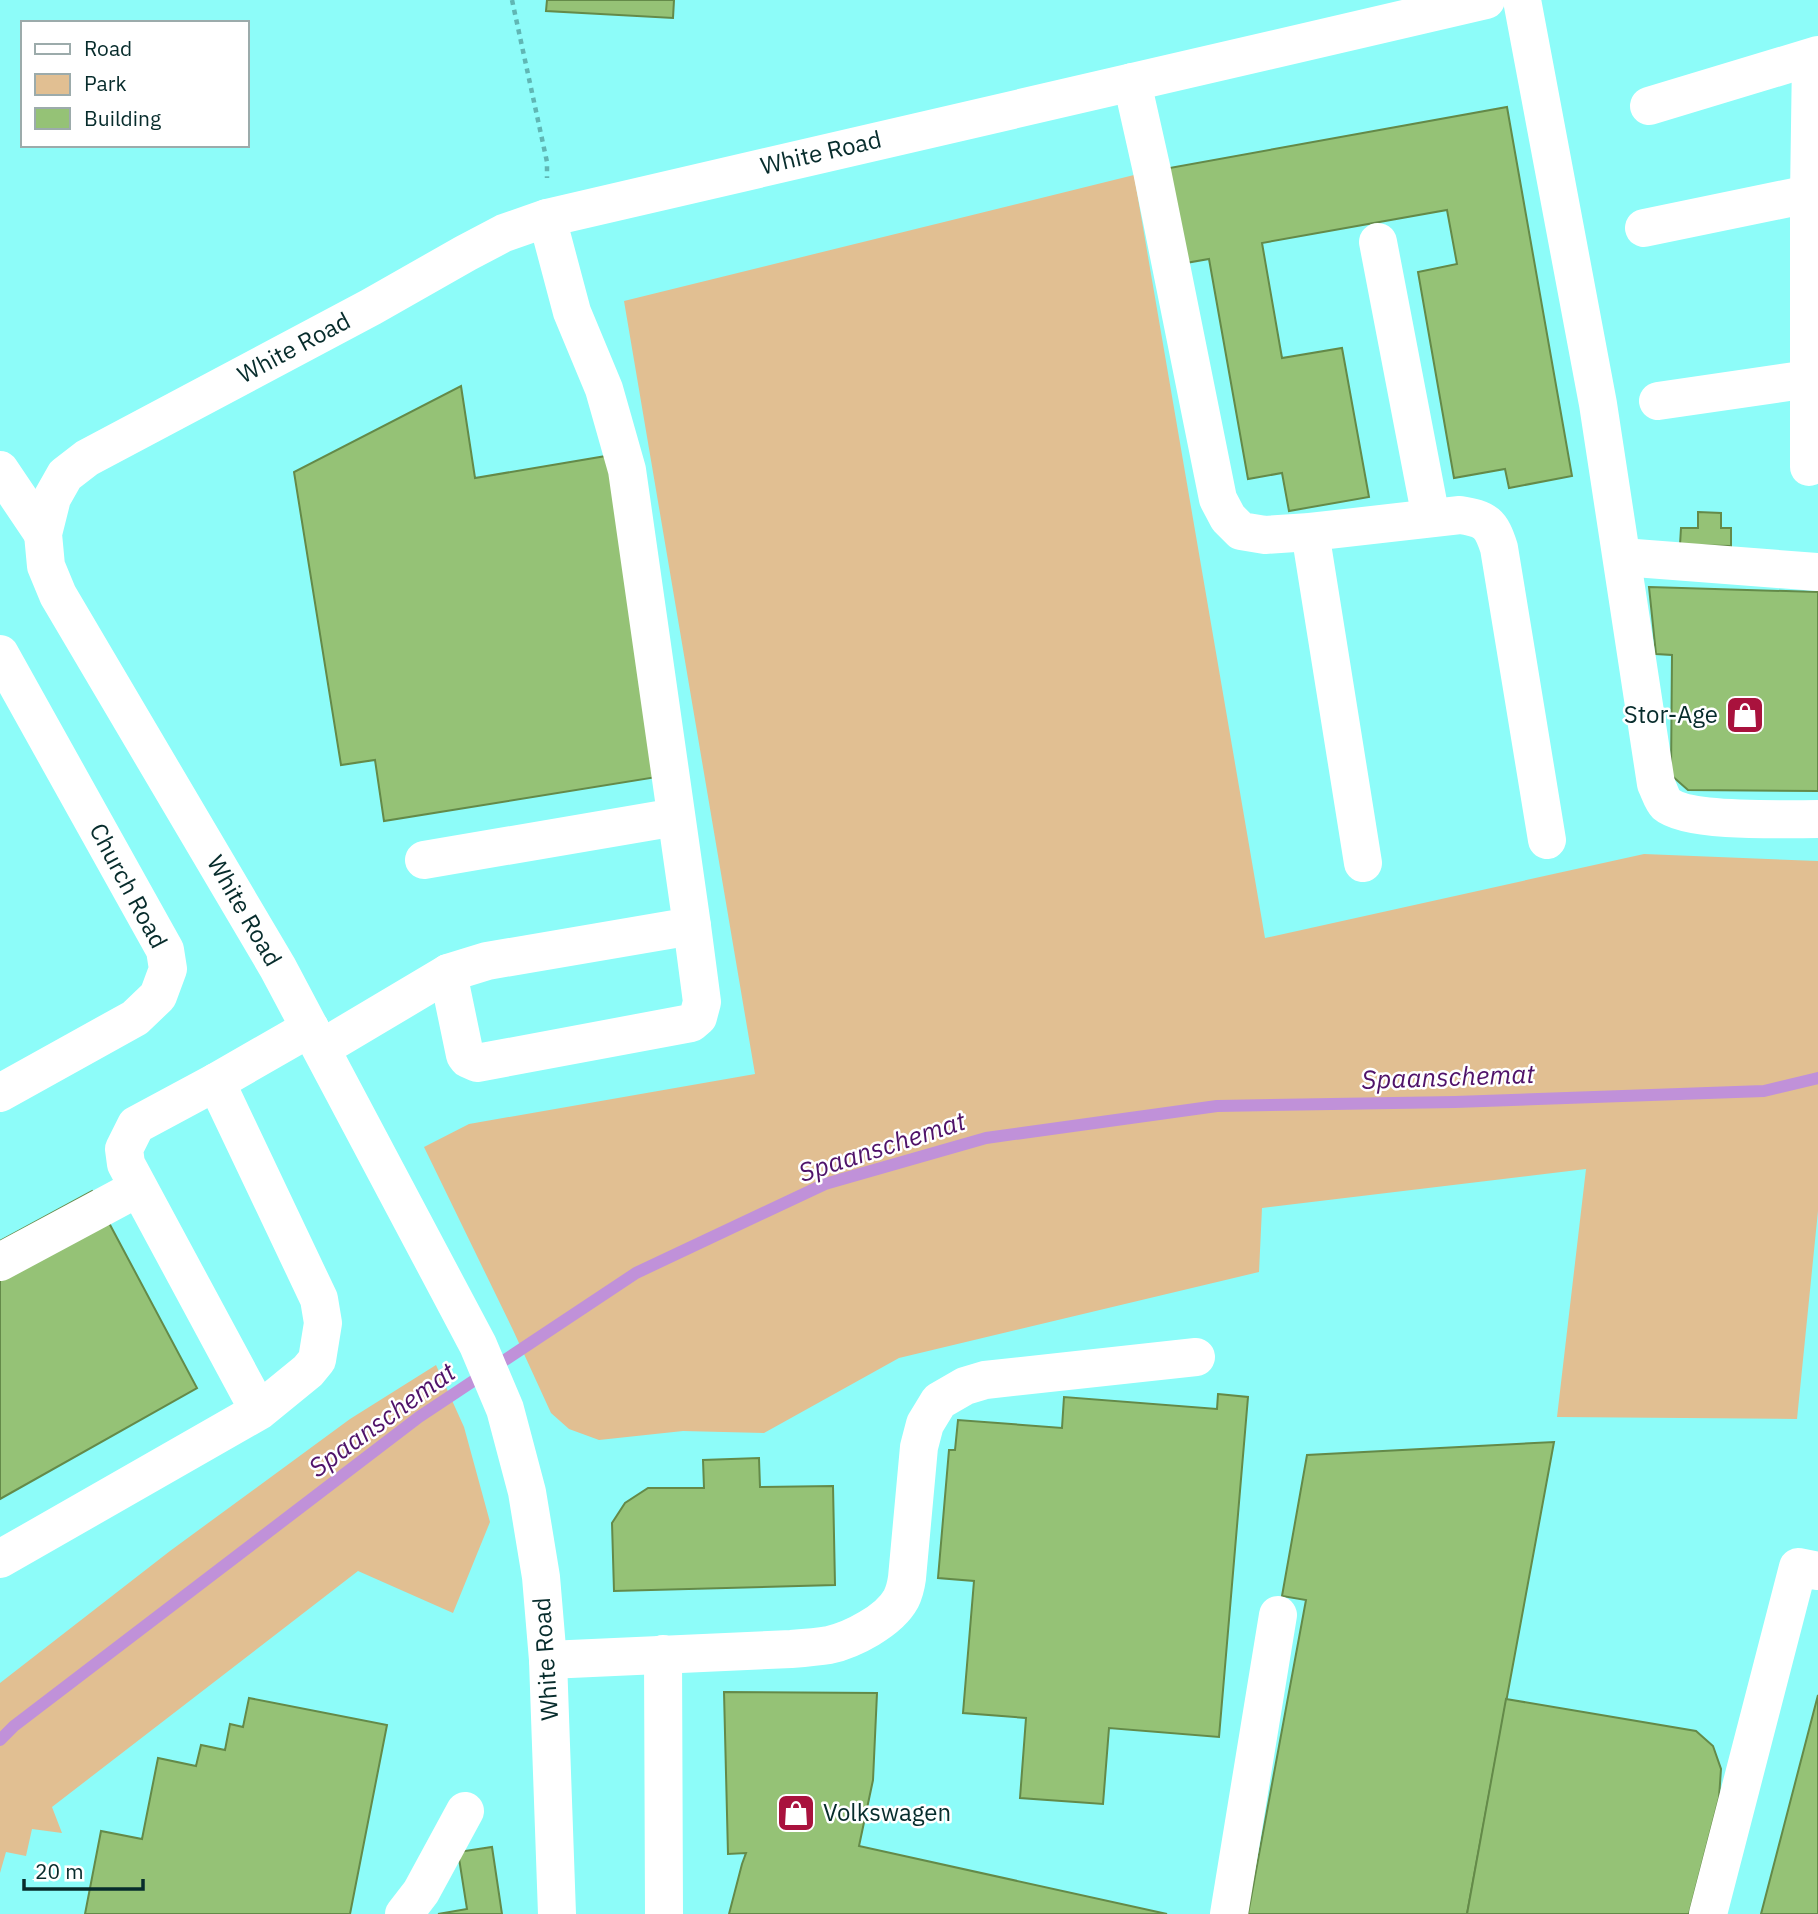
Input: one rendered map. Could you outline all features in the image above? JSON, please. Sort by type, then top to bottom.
[{"type":"street","name":"White Road","points":[[557,1914],[548,1660],[541,1577],[529,1504],[505,1409],[478,1345],[271,956],[58,595],[46,566],[43,534],[52,498],[65,475],[88,458],[504,233],[547,218],[1486,0]]},
{"type":"street","points":[[1522,0],[1598,404],[1656,784],[1665,804],[1712,818],[1818,819]]},
{"type":"street","points":[[1649,106],[1815,57],[1809,194],[1808,467]]},
{"type":"street","points":[[1132,82],[1218,499],[1228,518],[1241,531],[1265,535],[1460,515],[1479,518],[1493,528],[1499,548],[1547,840]]},
{"type":"street","points":[[1644,228],[1809,194]]},
{"type":"street","points":[[449,973],[465,1055],[477,1063],[691,1023],[698,1017],[702,1002],[627,470],[604,389],[572,312],[547,218]]},
{"type":"street","points":[[1378,242],[1431,518]]},
{"type":"street","points":[[1658,401],[1808,379]]},
{"type":"street","points":[[0,470],[43,534]]},
{"type":"street","points":[[1310,532],[1363,863]]},
{"type":"street","points":[[1622,558],[1818,572]]},
{"type":"street","name":"Church Road","points":[[0,654],[165,950],[167,970],[158,996],[135,1018],[0,1093]]},
{"type":"street","points":[[424,860],[676,817]]},
{"type":"street","points":[[259,1411],[126,1164],[124,1149],[136,1125],[216,1082],[316,1038],[449,973],[487,961],[692,926]]},
{"type":"street","points":[[0,1559],[259,1411],[308,1371],[317,1360],[322,1337],[322,1310],[216,1082]]},
{"type":"street","points":[[0,1262],[138,1188]]},
{"type":"street","points":[[548,1660],[791,1649],[830,1644],[850,1638],[882,1620],[901,1599],[906,1585],[919,1447],[925,1424],[939,1401],[965,1386],[985,1380],[1196,1357]]},
{"type":"street","points":[[1708,1914],[1798,1567],[1818,1572]]},
{"type":"street","points":[[1229,1914],[1278,1615]]},
{"type":"street","points":[[663,1654],[664,1914]]},
{"type":"street","points":[[404,1914],[421,1892],[465,1811]]},
{"type":"path","points":[[512,0],[547,162],[547,218]]},
{"type":"green space","points":[[1134,175],[1265,938],[1644,854],[1818,861],[1818,1211],[1797,1419],[1557,1417],[1586,1169],[1262,1208],[1259,1272],[899,1358],[764,1433],[683,1431],[599,1440],[569,1429],[551,1413],[424,1147],[469,1124],[755,1074],[624,301]]},
{"type":"green space","points":[[436,1365],[464,1427],[490,1522],[453,1613],[358,1571],[52,1807],[62,1833],[32,1829],[26,1856],[6,1852],[0,1873],[0,1683],[170,1551],[350,1419]]},
{"type":"building","points":[[547,0],[674,0],[673,18],[546,11]]},
{"type":"building","points":[[1507,107],[1572,476],[1509,488],[1505,469],[1454,478],[1418,272],[1457,264],[1447,210],[1262,243],[1282,358],[1342,348],[1369,497],[1289,511],[1282,473],[1248,479],[1209,259],[1180,264],[1164,169]]},
{"type":"building","points":[[461,386],[475,478],[612,455],[663,776],[384,821],[375,760],[341,765],[294,472]]},
{"type":"building","points":[[1698,512],[1721,513],[1721,528],[1731,528],[1731,546],[1680,545],[1681,528],[1698,528]]},
{"type":"building","name":"Stor-Age","points":[[1649,587],[1818,592],[1818,791],[1688,790],[1671,775],[1672,655],[1656,654]]},
{"type":"building","points":[[92,1191],[197,1388],[0,1499],[0,1241]]},
{"type":"building","points":[[1218,1394],[1248,1397],[1219,1737],[1109,1728],[1103,1804],[1020,1798],[1026,1718],[963,1713],[974,1581],[938,1578],[949,1450],[955,1450],[958,1420],[1062,1428],[1064,1397],[1217,1409]]},
{"type":"building","points":[[1554,1442],[1467,1914],[1248,1914],[1306,1600],[1282,1596],[1307,1455]]},
{"type":"building","points":[[759,1458],[760,1487],[833,1486],[835,1585],[614,1591],[612,1523],[625,1503],[648,1488],[704,1488],[703,1460]]},
{"type":"building","name":"Volkswagen","points":[[724,1692],[877,1693],[873,1780],[859,1846],[1167,1914],[729,1914],[746,1853],[728,1854]]},
{"type":"building","points":[[1818,1695],[1818,1914],[1761,1914]]},
{"type":"building","points":[[249,1698],[387,1725],[350,1914],[85,1914],[101,1831],[142,1839],[158,1758],[196,1766],[201,1745],[225,1750],[230,1724],[243,1727]]},
{"type":"building","points":[[1506,1699],[1696,1731],[1713,1746],[1721,1769],[1719,1798],[1689,1914],[1467,1914]]},
{"type":"building","points":[[492,1847],[502,1914],[438,1914],[467,1909],[458,1852]]},
{"type":"waterway","name":"Spaanschemat","points":[[0,1740],[14,1726],[419,1417],[636,1273],[825,1184],[986,1138],[1217,1106],[1455,1102],[1764,1091],[1818,1078]]},
{"type":"place","name":"Stor-Age","points":[[1745,715]]},
{"type":"place","name":"Volkswagen","points":[[796,1813]]}]
